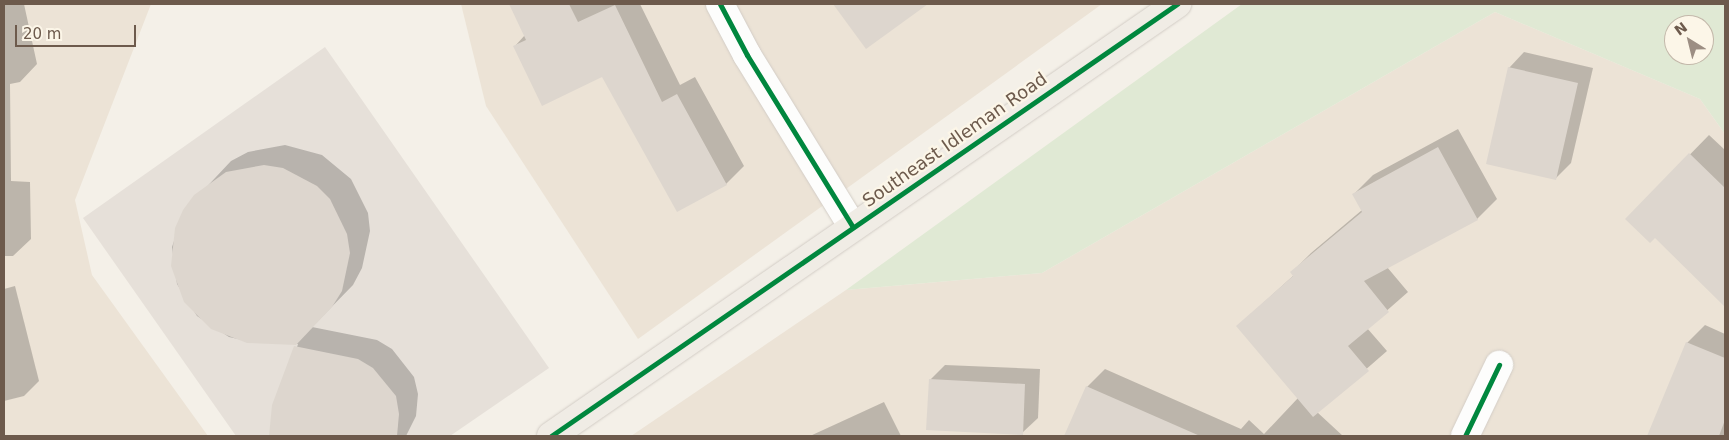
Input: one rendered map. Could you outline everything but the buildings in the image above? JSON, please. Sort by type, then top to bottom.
[{"type":"main road","name":"Southeast Idleman Road","points":[[551,436],[1177,4]]},
{"type":"street","points":[[720,4],[747,55],[853,227]]},
{"type":"street","points":[[1465,436],[1499,365]]},
{"type":"shaded area","points":[[4,4],[151,4],[75,200],[92,275],[208,436],[4,436]]},
{"type":"shaded area","points":[[461,4],[1102,4],[638,339],[486,106]]},
{"type":"shaded area","points":[[1495,12],[1700,99],[1725,134],[1725,436],[631,436],[846,290],[1042,273]]},
{"type":"shaded area","points":[[325,47],[549,368],[450,436],[236,436],[83,218]]},
{"type":"green space","points":[[1242,4],[1725,4],[1725,134],[1700,99],[1495,12],[1042,273],[846,290]]},
{"type":"cycle path","points":[[720,4],[747,55],[853,227]]},
{"type":"cycle path","points":[[551,436],[1177,4]]},
{"type":"cycle path","points":[[1465,436],[1499,365]]}]
